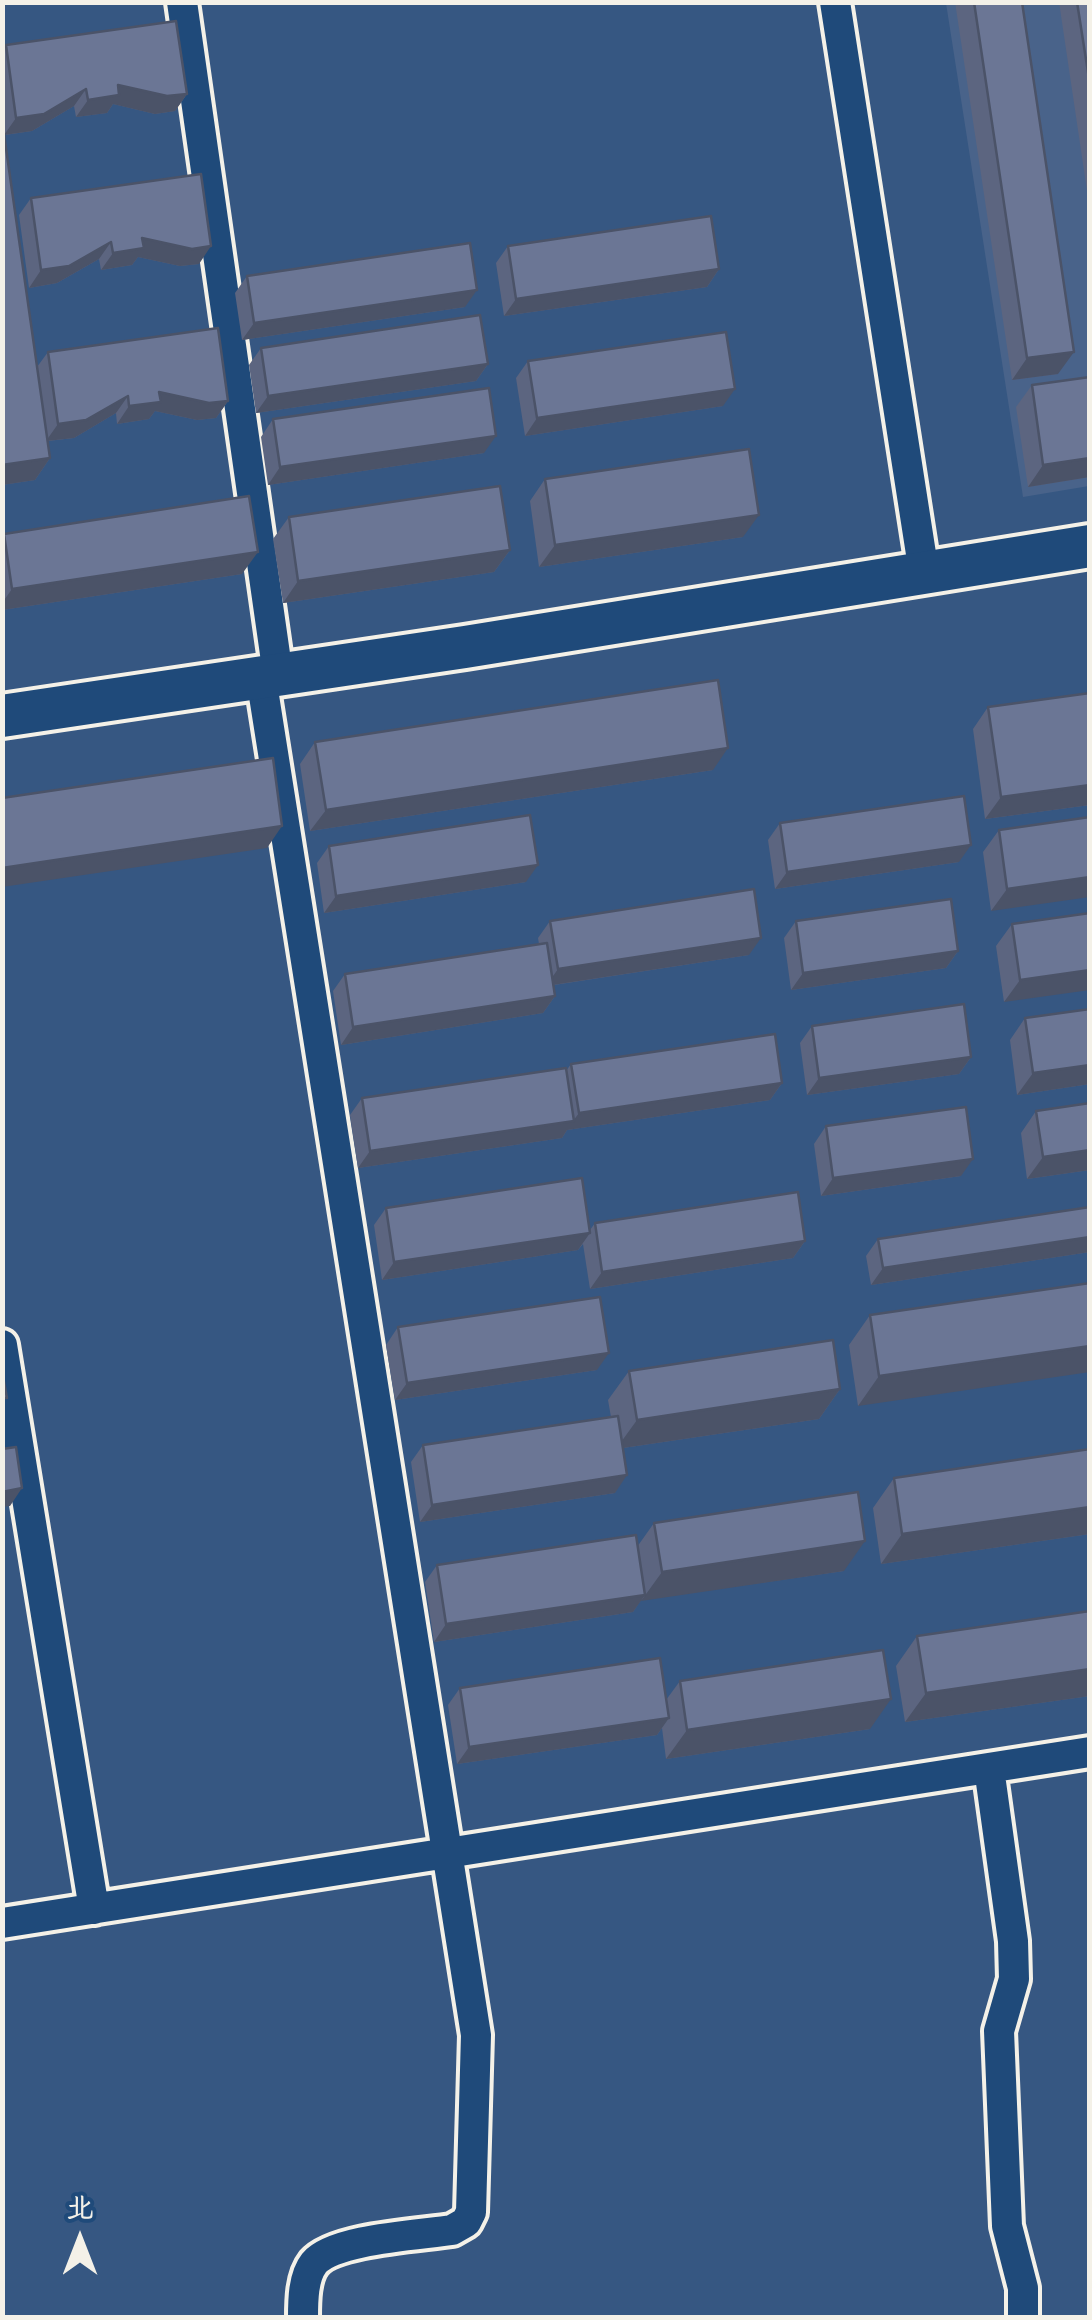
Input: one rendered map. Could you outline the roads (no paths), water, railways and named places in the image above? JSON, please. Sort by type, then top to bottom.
[{"type":"street","points":[[182,2],[270,676],[476,2035],[471,2212],[466,2222],[452,2230],[336,2249],[315,2262],[306,2279],[304,2318]]},
{"type":"street","points":[[835,2],[924,572]]},
{"type":"street","points":[[2,716],[1090,546]]},
{"type":"street","points":[[2,1345],[94,1909]]},
{"type":"street","points":[[2,1923],[1090,1752]]},
{"type":"street","points":[[989,1768],[1013,1941],[1014,1978],[999,2031],[1007,2226],[1023,2288],[1023,2318]]}]
